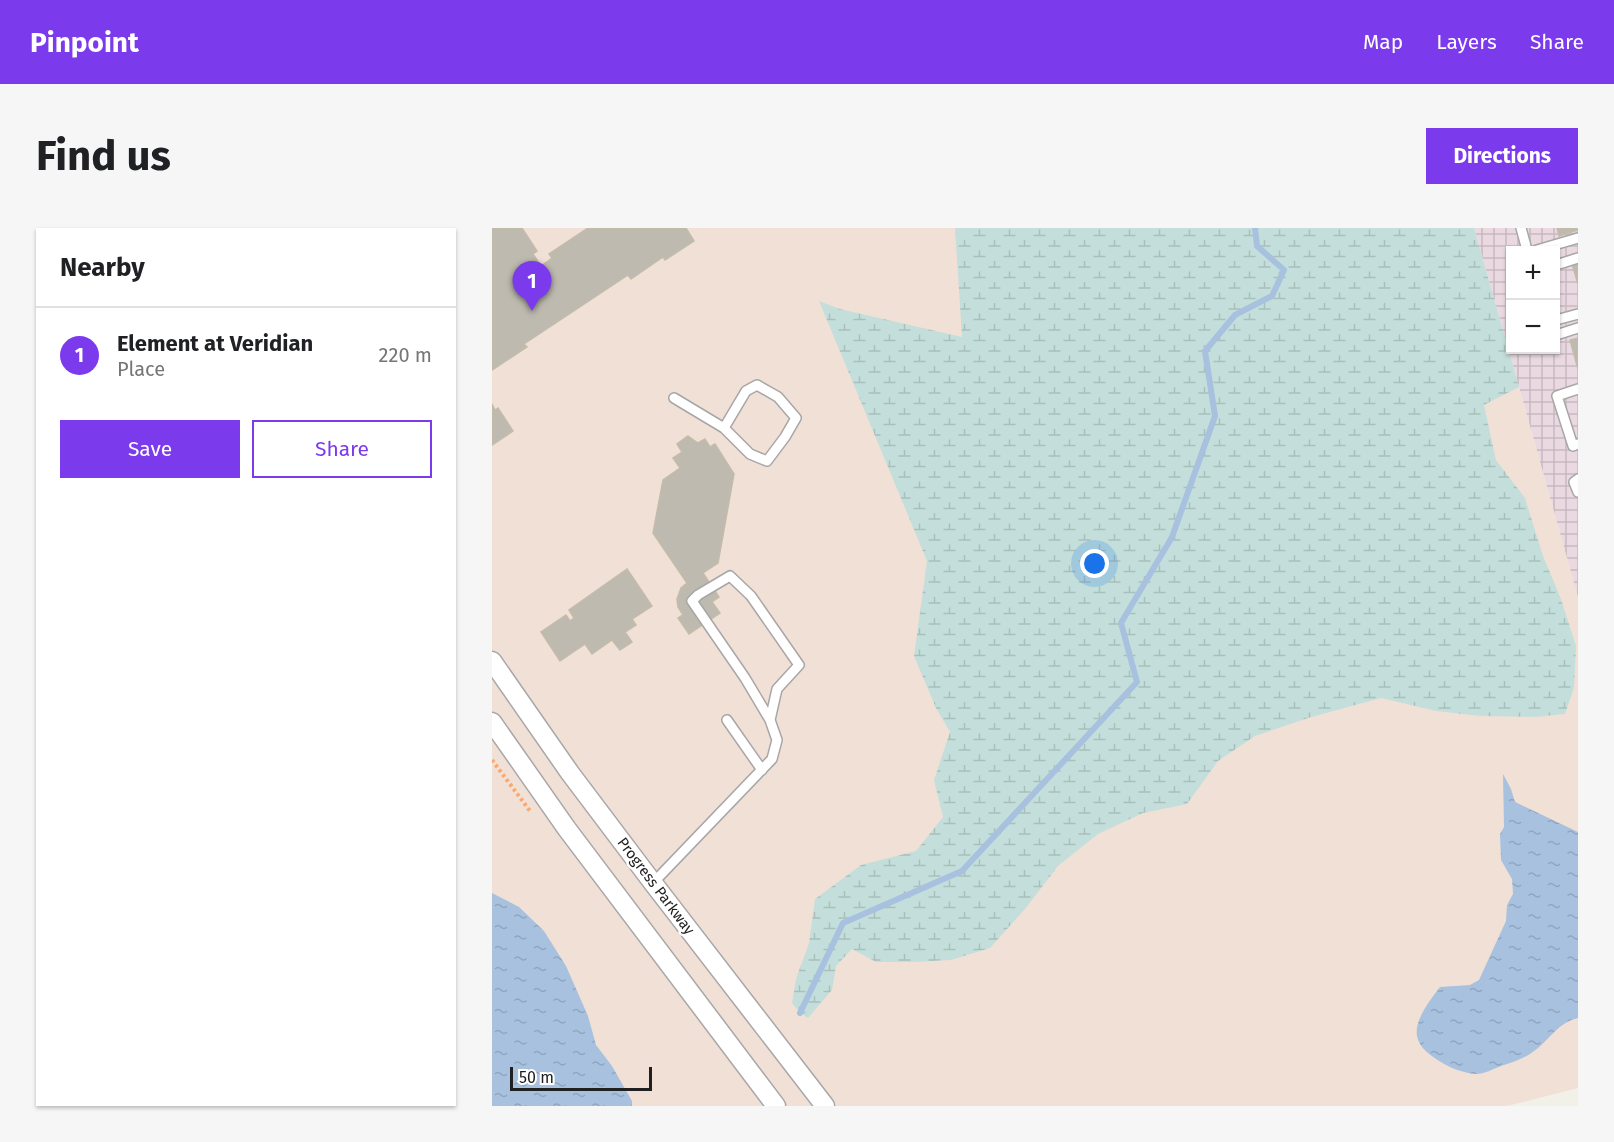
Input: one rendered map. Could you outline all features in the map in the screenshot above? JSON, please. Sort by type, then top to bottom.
[{"type":"street","name":"Progress Parkway","points":[[492,661],[570,773],[653,884],[825,1106]]},
{"type":"street","points":[[492,722],[567,829],[776,1106]]},
{"type":"lane","points":[[1521,228],[1526,246]]},
{"type":"lane","points":[[1550,246],[1578,238]]},
{"type":"lane","points":[[1560,264],[1578,258]]},
{"type":"lane","points":[[1560,319],[1578,314]]},
{"type":"lane","points":[[1560,334],[1578,328]]},
{"type":"lane","points":[[674,398],[724,428],[750,454],[767,461],[796,418],[778,396],[757,385],[746,391],[724,428]]},
{"type":"lane","points":[[1578,389],[1557,396],[1573,446],[1578,444]]},
{"type":"lane","points":[[1578,479],[1574,482],[1578,492]]},
{"type":"lane","points":[[653,884],[772,759],[777,740],[770,720],[745,678],[692,601],[730,576],[751,596],[799,665],[777,689],[770,720]]},
{"type":"lane","points":[[727,720],[762,770]]},
{"type":"shaded area","points":[[492,228],[1474,228],[1506,342],[1506,354],[1510,354],[1578,597],[1578,1088],[1507,1106],[492,1106]]},
{"type":"shaded area","points":[[1474,228],[1578,228],[1578,597],[1510,354],[1560,354],[1560,246],[1506,246],[1506,342]]},
{"type":"green space","points":[[955,228],[1474,228],[1506,341],[1506,354],[1510,354],[1519,387],[1484,405],[1496,460],[1525,498],[1543,556],[1561,599],[1576,646],[1574,688],[1565,714],[1535,717],[1481,716],[1436,711],[1381,698],[1308,718],[1255,736],[1218,761],[1187,804],[1143,813],[1098,834],[1058,866],[1025,909],[990,948],[951,960],[914,962],[876,962],[852,949],[836,966],[832,990],[808,1018],[800,1013],[792,1003],[796,979],[809,943],[815,899],[861,865],[916,851],[943,817],[934,780],[950,732],[936,708],[914,656],[927,561],[819,301],[840,309],[962,337]]},
{"type":"water","points":[[1503,774],[1515,802],[1578,832],[1578,1018],[1561,1026],[1525,1057],[1475,1074],[1453,1068],[1430,1054],[1420,1044],[1417,1030],[1424,1010],[1440,987],[1470,985],[1479,980],[1506,921],[1507,905],[1513,894],[1512,879],[1501,860],[1500,834],[1504,827]]},
{"type":"water","points":[[492,893],[519,907],[544,931],[566,966],[588,1016],[596,1045],[612,1066],[632,1101],[632,1106],[492,1106]]},
{"type":"building","points":[[492,228],[522,228],[537,251],[533,254],[541,266],[552,258],[549,254],[588,228],[686,228],[694,241],[665,260],[663,257],[631,279],[628,275],[524,344],[527,347],[492,370]]},
{"type":"building","points":[[1557,228],[1578,228],[1578,230],[1559,236]]},
{"type":"building","points":[[1578,262],[1578,284],[1572,264]]},
{"type":"building","points":[[1578,338],[1578,369],[1570,340]]},
{"type":"building","points":[[492,404],[495,410],[498,408],[513,431],[492,445]]},
{"type":"building","points":[[688,436],[698,443],[705,439],[710,447],[715,444],[734,474],[718,563],[703,573],[719,597],[712,602],[720,613],[689,634],[678,618],[683,615],[678,607],[677,599],[681,588],[687,583],[653,533],[663,480],[680,468],[673,458],[682,452],[677,444]]},
{"type":"building","points":[[627,569],[652,606],[632,619],[636,625],[625,632],[632,642],[620,650],[612,640],[592,654],[585,644],[560,661],[541,632],[566,615],[570,621],[574,618],[569,610]]},
{"type":"waterway","points":[[800,1013],[843,923],[962,871],[1137,682],[1121,623],[1172,537],[1215,416],[1205,351],[1235,315],[1272,296],[1284,270],[1257,246],[1255,228]]},
{"type":"place","name":"Element at Veridian","points":[[532,311]]}]
